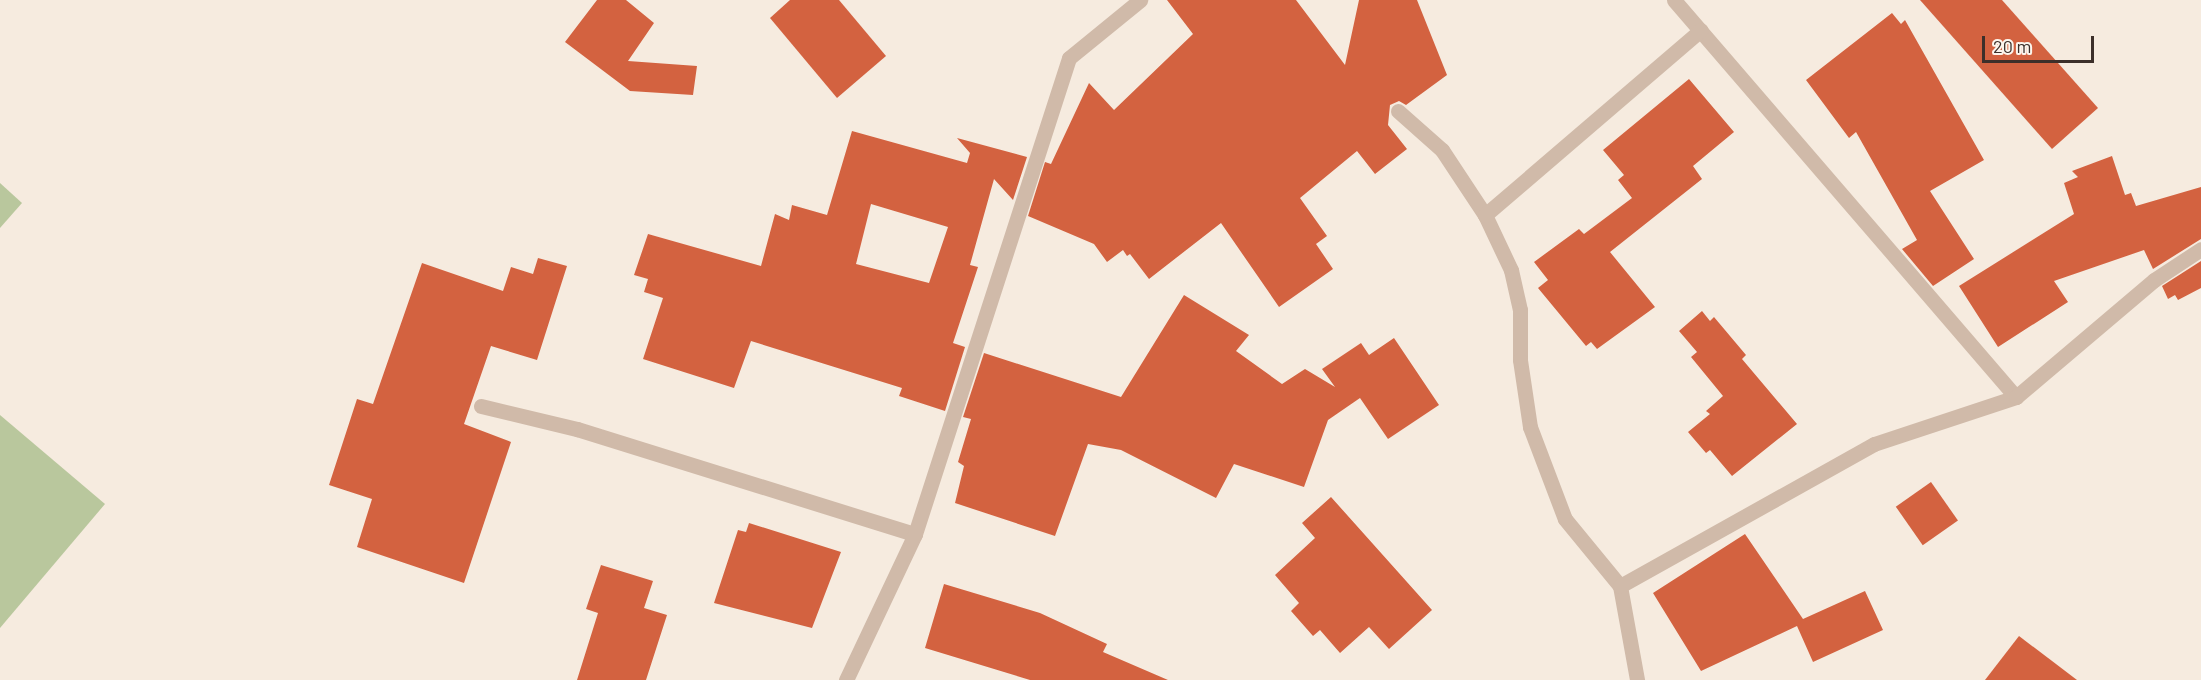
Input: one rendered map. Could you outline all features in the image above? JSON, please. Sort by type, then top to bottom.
[{"type":"street","points":[[846,680],[915,534],[1069,58],[1140,0]]},
{"type":"street","points":[[1674,0],[2016,397]]},
{"type":"street","points":[[1485,215],[1701,30]]},
{"type":"street","points":[[1398,111],[1442,150],[1485,215],[1511,270],[1520,310],[1520,360],[1530,427],[1565,519],[1620,586],[1637,680]]},
{"type":"street","points":[[1620,586],[1874,444],[2016,397],[2154,280],[2201,249]]},
{"type":"street","points":[[481,406],[577,429],[915,534]]},
{"type":"green space","points":[[0,183],[22,203],[0,228]]},
{"type":"green space","points":[[0,415],[105,504],[0,628]]},
{"type":"building","points":[[597,0],[626,0],[654,23],[628,61],[697,66],[693,95],[630,91],[565,42]]},
{"type":"building","points":[[790,0],[839,0],[886,56],[837,98],[770,18]]},
{"type":"building","points":[[1167,0],[1296,0],[1345,65],[1359,0],[1417,0],[1447,75],[1406,105],[1399,101],[1390,105],[1388,125],[1407,149],[1375,174],[1357,151],[1300,198],[1327,236],[1316,244],[1333,269],[1279,307],[1221,223],[1149,279],[1130,254],[1127,256],[1123,250],[1107,262],[1094,244],[1028,216],[1045,162],[1051,164],[1089,83],[1114,110],[1193,34]]},
{"type":"building","points":[[1920,0],[2002,0],[2098,108],[2052,149]]},
{"type":"building","points":[[1892,13],[1901,24],[1905,20],[1984,160],[1930,191],[1974,259],[1933,286],[1902,249],[1917,240],[1856,132],[1849,138],[1806,80]]},
{"type":"building","points":[[1689,79],[1734,132],[1693,166],[1702,179],[1610,252],[1655,307],[1597,349],[1591,342],[1586,346],[1538,288],[1548,280],[1534,262],[1579,229],[1584,234],[1632,198],[1618,180],[1624,175],[1603,150]]},
{"type":"building","points":[[852,131],[967,163],[970,153],[957,138],[1027,157],[1013,200],[994,179],[970,265],[978,267],[953,343],[965,347],[945,411],[899,396],[902,388],[751,341],[734,388],[643,359],[663,298],[644,292],[648,279],[634,275],[648,234],[761,266],[775,214],[789,220],[792,205],[827,215]],"holes":[[[871,204],[948,227],[929,283],[856,264]]]},
{"type":"building","points":[[2112,156],[2125,195],[2131,193],[2136,206],[2201,187],[2201,239],[2153,269],[2144,250],[2054,281],[2068,302],[1998,347],[1959,286],[2074,214],[2064,183],[2078,177],[2072,171]]},
{"type":"building","points":[[538,258],[567,266],[537,360],[491,346],[464,424],[511,442],[464,583],[357,547],[372,499],[329,485],[357,399],[373,404],[422,263],[503,291],[511,267],[533,274]]},
{"type":"building","points":[[2201,261],[2201,288],[2178,300],[2175,295],[2168,299],[2162,286]]},
{"type":"building","points":[[1184,295],[1249,335],[1236,351],[1282,384],[1305,369],[1335,387],[1322,369],[1361,343],[1369,355],[1394,338],[1439,405],[1388,439],[1360,398],[1328,420],[1304,487],[1234,464],[1216,498],[1121,450],[1088,444],[1055,536],[955,503],[964,466],[958,462],[971,419],[963,417],[984,353],[1121,397]]},
{"type":"building","points":[[1702,311],[1710,321],[1714,317],[1746,355],[1742,359],[1797,424],[1732,476],[1710,450],[1706,453],[1688,432],[1710,414],[1706,411],[1723,396],[1691,357],[1697,352],[1679,331]]},
{"type":"building","points":[[1931,482],[1958,521],[1923,545],[1896,507]]},
{"type":"building","points":[[1331,497],[1432,610],[1389,649],[1369,627],[1340,653],[1320,630],[1313,636],[1291,611],[1299,603],[1275,575],[1315,538],[1302,523]]},
{"type":"building","points":[[749,523],[841,552],[812,628],[714,603],[738,530],[746,532]]},
{"type":"building","points":[[1745,534],[1803,619],[1865,591],[1883,630],[1813,662],[1797,626],[1701,671],[1653,593]]},
{"type":"building","points":[[601,565],[653,581],[644,608],[667,615],[646,680],[577,680],[598,613],[586,609]]},
{"type":"building","points":[[944,584],[1040,613],[1107,644],[1103,652],[1168,680],[1030,680],[925,648]]},
{"type":"building","points":[[2019,636],[2077,680],[1985,680]]}]
